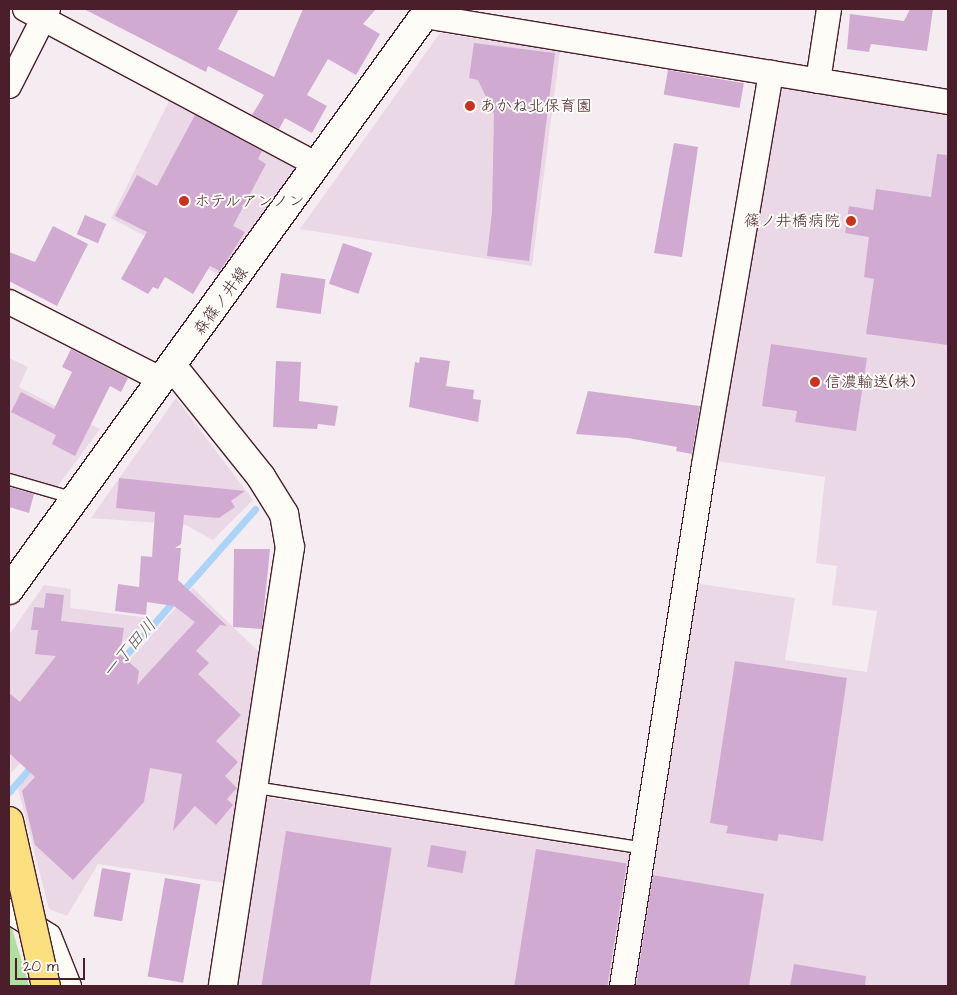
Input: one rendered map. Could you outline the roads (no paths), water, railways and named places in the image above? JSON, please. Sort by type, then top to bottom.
[{"type":"highway","points":[[9,821],[46,986]]},
{"type":"main road","name":"森篠ノ井線","points":[[9,590],[168,374],[427,12]]},
{"type":"main road","points":[[168,374],[206,404],[284,514],[290,548],[287,584],[223,986]]},
{"type":"street","points":[[818,81],[829,9]]},
{"type":"street","points":[[9,86],[39,12],[317,165]]},
{"type":"street","points":[[427,12],[770,73],[948,102]]},
{"type":"street","points":[[622,986],[770,73]]},
{"type":"street","points":[[9,302],[168,374]]},
{"type":"street","points":[[9,910],[50,936],[69,986]]},
{"type":"lane","points":[[9,479],[75,498]]},
{"type":"lane","points":[[255,787],[644,848]]},
{"type":"waterway","name":"一丁田川","points":[[118,664],[255,509]]},
{"type":"waterway","name":"一丁田川","points":[[9,792],[33,764]]},
{"type":"place","name":"あかね北保育園","points":[[470,106]]},
{"type":"place","name":"ホテルアンノン","points":[[184,201]]},
{"type":"place","name":"篠ノ井橋病院","points":[[851,221]]},
{"type":"place","name":"信濃輸送(株)","points":[[815,382]]}]
